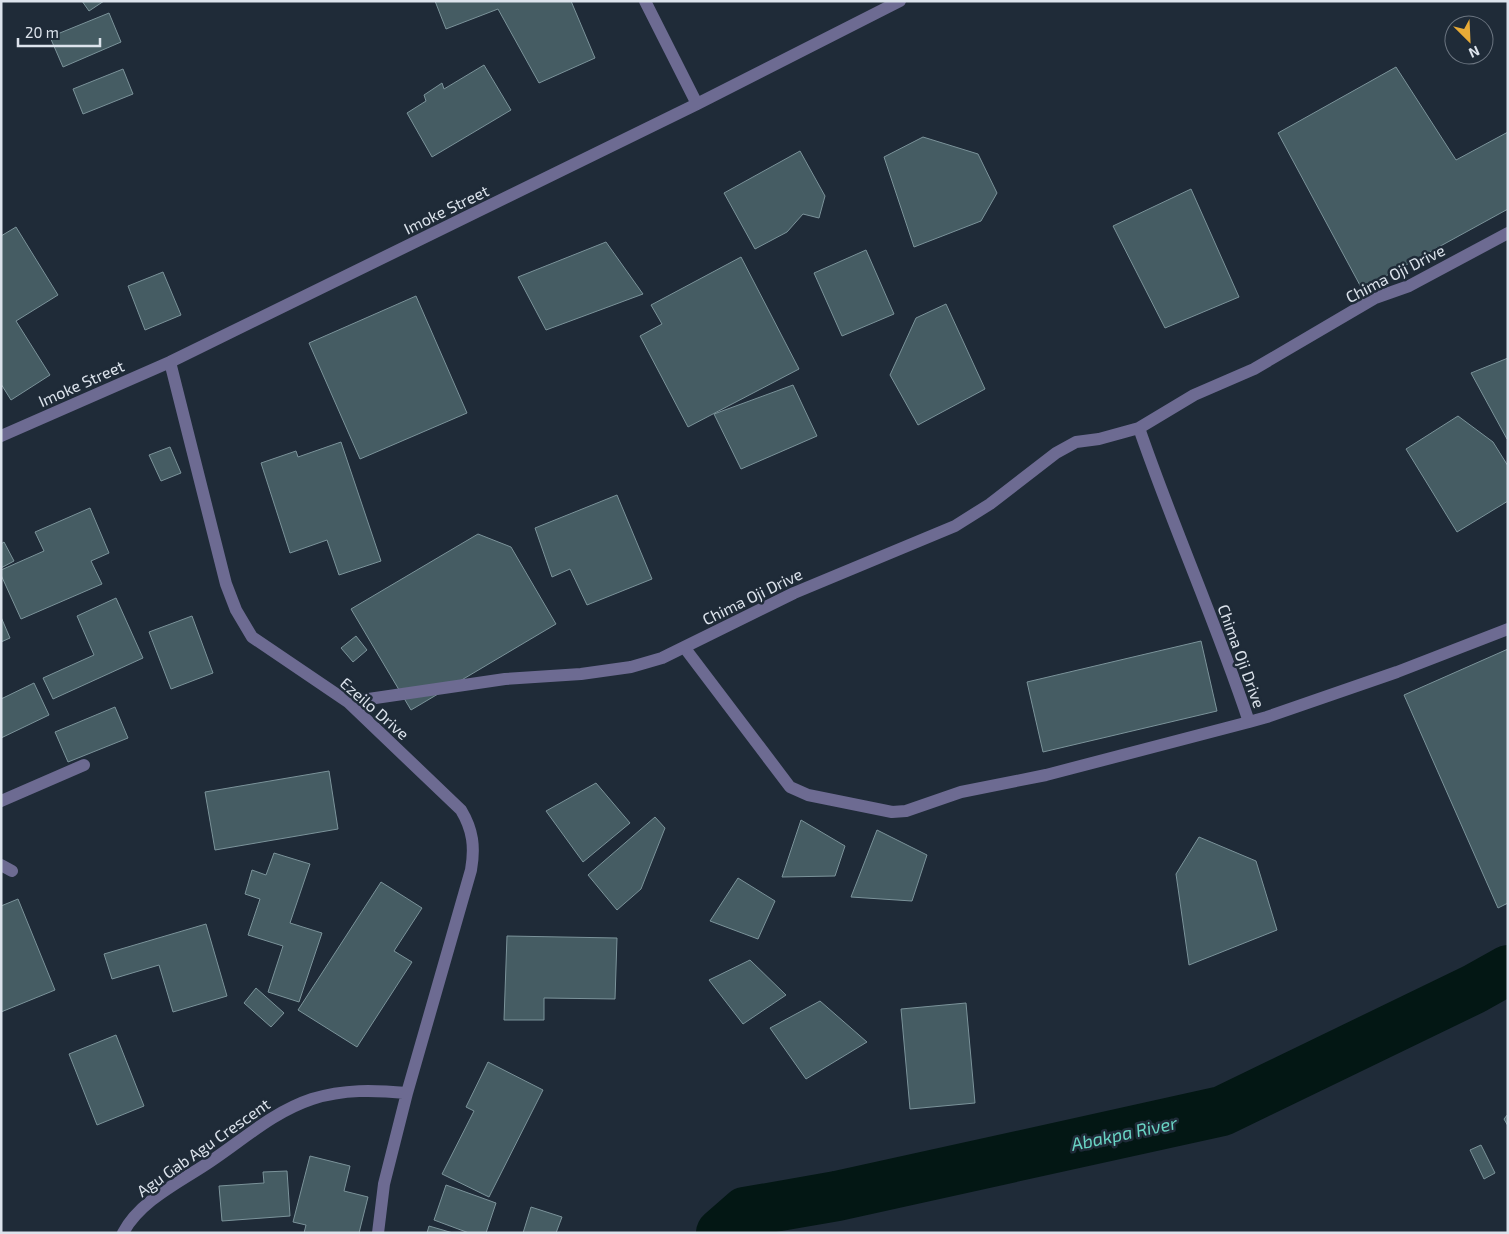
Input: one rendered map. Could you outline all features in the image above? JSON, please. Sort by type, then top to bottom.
[{"type":"street","points":[[645,1],[697,104]]},
{"type":"street","name":"Imoke Street","points":[[1,436],[170,362],[697,104],[900,1]]},
{"type":"street","name":"Chima Oji Drive","points":[[348,702],[505,679],[582,674],[631,667],[662,658],[794,593],[955,526],[990,504],[1056,453],[1076,442],[1099,439],[1138,428],[1194,395],[1254,368],[1375,298],[1409,286],[1508,233]]},
{"type":"street","name":"Ezeilo Drive","points":[[170,362],[226,584],[236,610],[252,637],[348,702],[461,810],[469,824],[473,841],[473,855],[466,889],[453,927],[407,1094]]},
{"type":"street","name":"Chima Oji Drive","points":[[1138,428],[1169,515],[1209,612],[1249,722],[1398,672],[1508,629]]},
{"type":"street","points":[[684,648],[790,787],[808,795],[892,812],[906,811],[962,792],[1046,775],[1249,722]]},
{"type":"street","points":[[1,801],[84,765]]},
{"type":"street","name":"Agu Gab Agu Crescent","points":[[123,1233],[132,1218],[156,1198],[277,1114],[311,1100],[336,1093],[370,1090],[407,1094]]},
{"type":"street","points":[[378,1233],[384,1184],[407,1094]]},
{"type":"building","points":[[82,1],[104,1],[89,11]]},
{"type":"building","points":[[435,1],[571,1],[595,58],[539,83],[498,9],[446,29]]},
{"type":"building","points":[[109,13],[121,42],[63,67],[50,37]]},
{"type":"building","points":[[484,65],[511,110],[432,157],[407,113],[426,101],[424,95],[442,83],[444,89]]},
{"type":"building","points":[[1396,67],[1456,160],[1508,132],[1508,209],[1362,289],[1278,133]]},
{"type":"building","points":[[123,69],[133,94],[83,114],[73,89]]},
{"type":"building","points":[[923,137],[978,154],[997,193],[981,221],[914,247],[884,157]]},
{"type":"building","points":[[800,151],[825,196],[819,218],[803,214],[787,232],[755,249],[724,193]]},
{"type":"building","points":[[1191,189],[1239,297],[1165,328],[1113,226]]},
{"type":"building","points":[[16,227],[58,295],[16,321],[50,375],[11,400],[1,384],[1,236]]},
{"type":"building","points":[[606,242],[643,294],[546,330],[518,277]]},
{"type":"building","points":[[866,250],[894,314],[842,336],[814,273]]},
{"type":"building","points":[[741,257],[799,369],[688,427],[640,336],[662,324],[651,305]]},
{"type":"building","points":[[163,272],[181,315],[145,330],[128,286]]},
{"type":"building","points":[[416,296],[467,413],[360,459],[309,343]]},
{"type":"building","points":[[946,304],[985,389],[918,425],[890,375],[916,318]]},
{"type":"building","points":[[1508,358],[1508,438],[1507,439],[1471,373]]},
{"type":"building","points":[[793,385],[817,436],[741,469],[714,414]]},
{"type":"building","points":[[1458,416],[1493,442],[1508,466],[1508,501],[1457,532],[1406,449]]},
{"type":"building","points":[[341,442],[381,561],[339,575],[327,540],[290,553],[261,463],[296,451],[298,457]]},
{"type":"building","points":[[170,447],[181,473],[161,481],[149,455]]},
{"type":"building","points":[[617,495],[652,579],[587,605],[570,569],[552,577],[535,528]]},
{"type":"building","points":[[90,508],[109,553],[91,561],[102,584],[21,619],[1,575],[1,570],[44,551],[35,532]]},
{"type":"building","points":[[478,534],[511,547],[556,624],[411,710],[351,609]]},
{"type":"building","points":[[4,542],[14,561],[1,568],[1,544]]},
{"type":"building","points":[[116,598],[143,658],[53,699],[43,678],[94,655],[77,616]]},
{"type":"building","points":[[192,616],[213,673],[171,689],[149,632]]},
{"type":"building","points":[[1,617],[10,638],[1,642]]},
{"type":"building","points":[[356,636],[367,650],[353,662],[341,648]]},
{"type":"building","points":[[1201,641],[1217,711],[1043,752],[1027,682]]},
{"type":"building","points":[[1508,649],[1508,903],[1498,908],[1404,695]]},
{"type":"building","points":[[34,683],[49,715],[1,738],[1,699]]},
{"type":"building","points":[[115,707],[128,738],[68,762],[55,732]]},
{"type":"building","points":[[329,771],[338,829],[215,850],[205,792]]},
{"type":"building","points":[[596,783],[630,823],[583,862],[546,811]]},
{"type":"building","points":[[655,817],[665,828],[641,889],[617,910],[588,875]]},
{"type":"building","points":[[801,820],[845,846],[835,876],[782,877]]},
{"type":"building","points":[[877,830],[927,855],[912,901],[851,897]]},
{"type":"building","points":[[1199,837],[1256,861],[1277,930],[1189,965],[1176,874]]},
{"type":"building","points":[[274,853],[310,864],[290,923],[322,933],[299,1002],[268,992],[283,946],[248,935],[260,899],[245,894],[252,870],[266,875]]},
{"type":"building","points":[[738,878],[775,901],[758,939],[710,921]]},
{"type":"building","points":[[381,882],[422,908],[394,951],[412,962],[357,1047],[298,1010]]},
{"type":"building","points":[[18,899],[55,990],[1,1012],[1,906]]},
{"type":"building","points":[[206,924],[227,996],[173,1012],[159,965],[112,979],[104,954]]},
{"type":"building","points":[[507,936],[617,938],[615,999],[544,998],[544,1020],[504,1020]]},
{"type":"building","points":[[750,960],[786,995],[743,1024],[709,980]]},
{"type":"building","points":[[256,988],[284,1013],[271,1027],[244,1003]]},
{"type":"building","points":[[820,1001],[867,1042],[806,1079],[770,1028]]},
{"type":"building","points":[[966,1003],[975,1103],[910,1109],[901,1009]]},
{"type":"building","points":[[116,1035],[144,1106],[97,1125],[69,1054]]},
{"type":"building","points":[[488,1062],[543,1090],[489,1197],[442,1174],[474,1111],[466,1107]]},
{"type":"building","points":[[1508,1114],[1508,1126],[1504,1119]]},
{"type":"building","points":[[1481,1145],[1495,1173],[1484,1179],[1470,1150]]},
{"type":"building","points":[[310,1156],[350,1166],[344,1191],[368,1197],[359,1233],[304,1233],[306,1225],[293,1222]]},
{"type":"building","points":[[287,1171],[290,1216],[222,1221],[219,1186],[264,1183],[263,1172]]},
{"type":"building","points":[[446,1185],[496,1203],[486,1233],[469,1233],[434,1220]]},
{"type":"building","points":[[531,1207],[562,1217],[556,1233],[523,1233]]},
{"type":"building","points":[[429,1226],[453,1233],[427,1233]]},
{"type":"waterway","name":"Abakpa River","points":[[721,1233],[745,1212],[837,1196],[1222,1111],[1474,989],[1508,970]]}]
